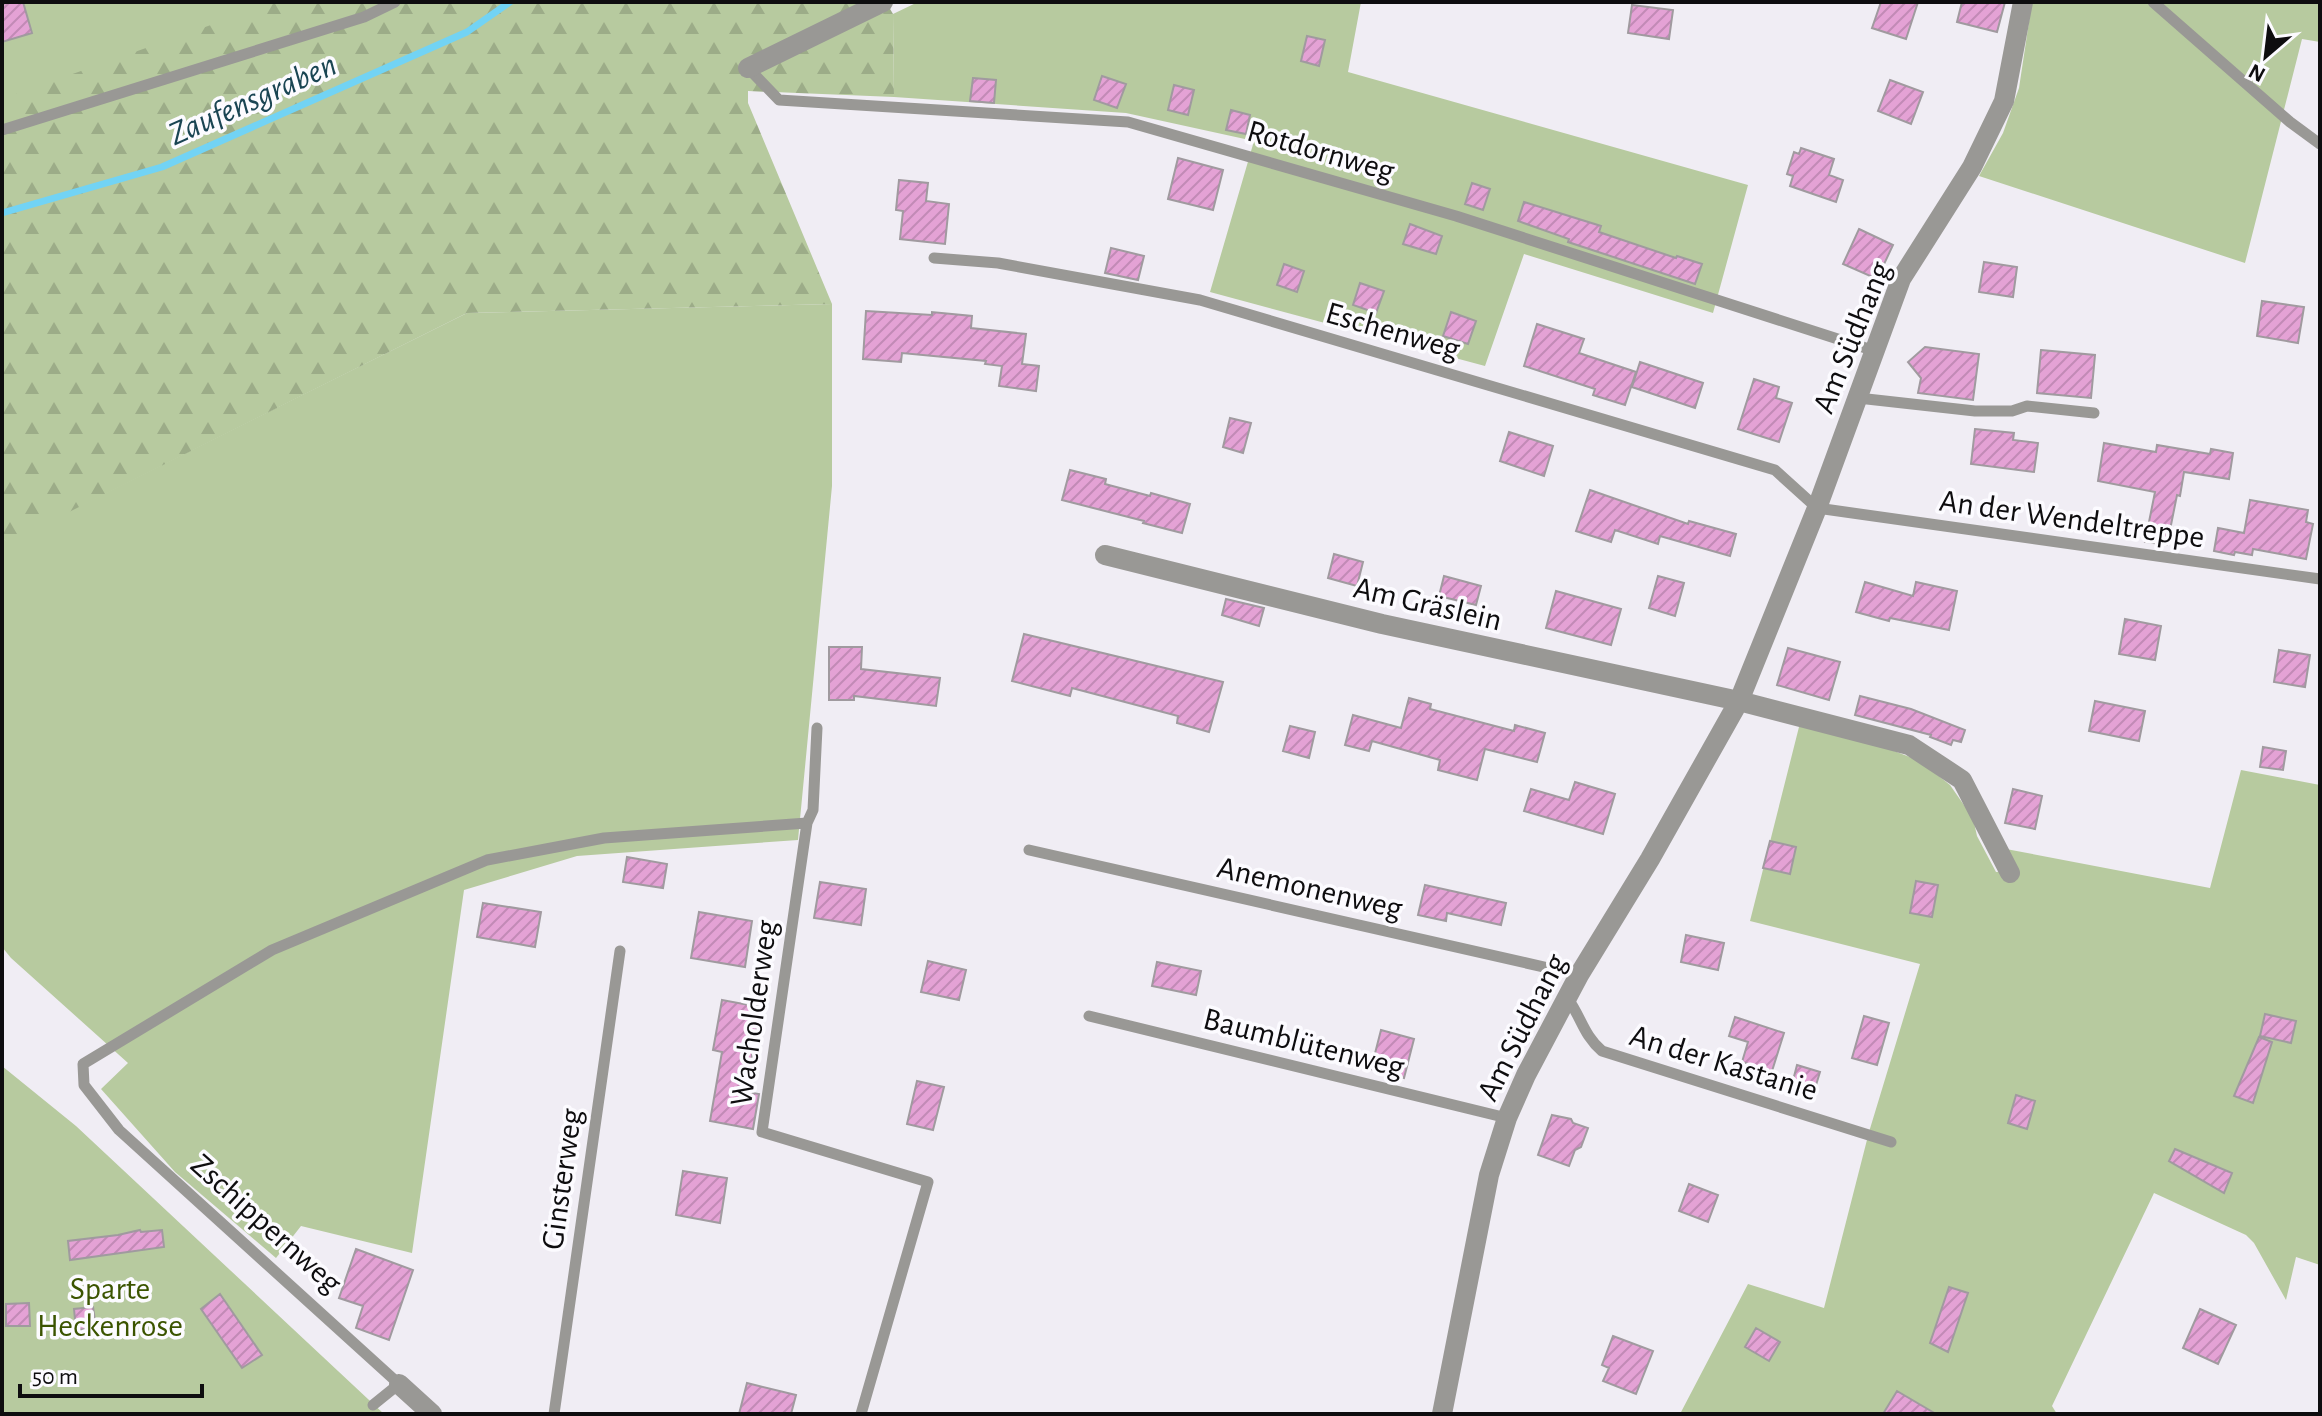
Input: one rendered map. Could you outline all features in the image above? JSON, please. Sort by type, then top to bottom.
[{"type":"street","points":[[748,68],[883,2]]},
{"type":"street","name":"Am Südhang","points":[[1442,1414],[1489,1175],[1507,1118],[1579,975],[1650,859],[1739,701],[1817,508],[1901,279],[1972,167],[2004,101],[2023,2]]},
{"type":"street","name":"Am Gräslein","points":[[1105,555],[1382,624],[1739,701]]},
{"type":"street","points":[[1739,701],[1909,745],[1962,780],[2010,873]]},
{"type":"street","name":"Zschippernweg","points":[[399,1384],[432,1414]]},
{"type":"lane","points":[[2,130],[364,17],[395,2]]},
{"type":"lane","points":[[2153,2],[2290,122],[2320,144]]},
{"type":"lane","name":"Rotdornweg","points":[[748,68],[779,100],[1128,122],[1456,216],[1875,351]]},
{"type":"lane","name":"Eschenweg","points":[[934,258],[998,263],[1200,300],[1775,470],[1817,508]]},
{"type":"lane","points":[[1858,398],[1975,411],[2012,411],[2027,406],[2094,413]]},
{"type":"lane","name":"An der Wendeltreppe","points":[[1817,508],[2320,579]]},
{"type":"lane","name":"Wacholderweg","points":[[817,728],[813,810],[807,823],[762,1132],[928,1182],[861,1414]]},
{"type":"lane","name":"Zschippernweg","points":[[399,1384],[119,1130],[84,1085],[83,1064],[272,950],[487,860],[604,838],[807,823]]},
{"type":"lane","name":"Anemonenweg","points":[[1029,850],[1579,975]]},
{"type":"lane","name":"Ginsterweg","points":[[554,1414],[620,951]]},
{"type":"lane","name":"An der Kastanie","points":[[1568,999],[1590,1041],[1602,1051],[1891,1142]]},
{"type":"lane","name":"Baumblütenweg","points":[[1089,1016],[1507,1118]]},
{"type":"lane","points":[[373,1405],[399,1384]]},
{"type":"green space","points":[[2,2],[280,2],[2,103]]},
{"type":"green space","points":[[276,2],[886,2],[893,14],[894,97],[748,91],[748,103],[832,304],[467,313],[7,543],[2,536],[2,99]]},
{"type":"green space","points":[[918,2],[1361,2],[1348,72],[1748,185],[1713,313],[1524,254],[1485,366],[1210,292],[1254,141],[1126,113],[894,97],[893,14]]},
{"type":"green space","points":[[2032,2],[2320,2],[2320,42],[2302,39],[2245,263],[1979,176],[2003,133],[2019,88]]},
{"type":"green space","points":[[832,304],[832,486],[798,840],[577,856],[464,890],[412,1253],[301,1226],[276,1258],[175,1172],[101,1089],[128,1063],[2,947],[2,536],[7,542],[467,313]]},
{"type":"green space","points":[[1800,723],[1853,735],[1920,761],[1950,785],[1973,818],[1977,836],[1996,872],[2018,870],[2006,849],[2210,888],[2241,770],[2320,785],[2320,1265],[2296,1257],[2286,1300],[2254,1243],[2246,1235],[2154,1193],[2052,1406],[2057,1414],[1680,1414],[1748,1284],[1824,1308],[1869,1132],[1920,964],[1750,921]]},
{"type":"green space","name":"Sparte Heckenrose","points":[[2,1066],[76,1126],[384,1414],[2,1414]]},
{"type":"building","points":[[23,2],[32,33],[2,42],[2,4]]},
{"type":"building","points":[[1881,2],[1918,2],[1906,39],[1872,28]]},
{"type":"building","points":[[1962,2],[2005,2],[1997,32],[1957,22]]},
{"type":"building","points":[[1632,5],[1673,10],[1669,39],[1628,33]]},
{"type":"building","points":[[1307,36],[1325,40],[1319,66],[1301,61]]},
{"type":"building","points":[[1102,76],[1126,84],[1117,108],[1094,100]]},
{"type":"building","points":[[973,78],[996,80],[994,103],[970,101]]},
{"type":"building","points":[[1890,80],[1923,92],[1911,124],[1878,111]]},
{"type":"building","points":[[1174,85],[1194,90],[1188,115],[1168,110]]},
{"type":"building","points":[[1231,110],[1250,115],[1246,134],[1226,130]]},
{"type":"building","points":[[1801,148],[1834,159],[1829,175],[1843,180],[1836,202],[1790,186],[1793,176],[1787,174],[1794,152],[1799,154]]},
{"type":"building","points":[[1178,158],[1223,170],[1213,210],[1168,199]]},
{"type":"building","points":[[899,180],[928,183],[926,201],[949,204],[945,244],[900,239],[903,211],[896,210]]},
{"type":"building","points":[[1472,183],[1490,189],[1483,210],[1465,204]]},
{"type":"building","points":[[1524,202],[1601,226],[1599,232],[1702,264],[1695,284],[1568,242],[1569,239],[1518,221]]},
{"type":"building","points":[[1410,224],[1442,236],[1436,254],[1403,244]]},
{"type":"building","points":[[1859,229],[1893,245],[1877,279],[1843,264]]},
{"type":"building","points":[[1111,248],[1144,256],[1138,280],[1105,273]]},
{"type":"building","points":[[1984,262],[2017,267],[2013,297],[1979,292]]},
{"type":"building","points":[[1284,264],[1304,271],[1297,292],[1277,285]]},
{"type":"building","points":[[1360,283],[1384,291],[1376,313],[1353,305]]},
{"type":"building","points":[[2262,301],[2304,307],[2298,343],[2257,336]]},
{"type":"building","points":[[866,311],[972,316],[971,328],[1026,334],[1022,364],[1039,366],[1036,391],[999,386],[1002,366],[985,364],[986,361],[902,353],[901,362],[863,359]]},
{"type":"building","points":[[1451,312],[1476,321],[1468,344],[1443,336]]},
{"type":"building","points":[[1537,324],[1584,339],[1579,353],[1636,372],[1625,405],[1593,395],[1595,389],[1524,366]]},
{"type":"building","points":[[1925,347],[1979,354],[1973,400],[1918,393],[1921,378],[1908,362]]},
{"type":"building","points":[[2041,350],[2095,355],[2091,398],[2037,393]]},
{"type":"building","points":[[1640,362],[1703,383],[1695,408],[1632,387]]},
{"type":"building","points":[[1754,379],[1779,387],[1776,398],[1792,403],[1779,442],[1738,429]]},
{"type":"building","points":[[1230,418],[1251,423],[1243,453],[1223,447]]},
{"type":"building","points":[[1975,429],[2014,433],[2013,440],[2038,443],[2034,472],[1971,464]]},
{"type":"building","points":[[1509,432],[1553,446],[1544,476],[1500,461]]},
{"type":"building","points":[[2104,443],[2156,452],[2157,445],[2210,454],[2211,449],[2233,453],[2229,479],[2184,472],[2167,545],[2145,542],[2155,492],[2098,481]]},
{"type":"building","points":[[1070,470],[1106,479],[1105,484],[1190,504],[1182,533],[1062,500]]},
{"type":"building","points":[[1590,490],[1688,524],[1689,521],[1736,534],[1730,556],[1660,536],[1658,544],[1615,530],[1611,542],[1576,531]]},
{"type":"building","points":[[2250,500],[2308,510],[2306,522],[2313,524],[2306,559],[2253,549],[2252,555],[2214,551],[2218,528],[2244,533]]},
{"type":"building","points":[[1334,554],[1363,562],[1357,586],[1328,578]]},
{"type":"building","points":[[1444,576],[1481,586],[1476,605],[1439,596]]},
{"type":"building","points":[[1658,576],[1684,583],[1675,616],[1649,608]]},
{"type":"building","points":[[1865,582],[1913,596],[1916,582],[1957,591],[1949,630],[1890,618],[1889,621],[1856,612]]},
{"type":"building","points":[[1556,591],[1621,609],[1611,645],[1546,628]]},
{"type":"building","points":[[1226,599],[1264,608],[1259,626],[1222,615]]},
{"type":"building","points":[[2125,619],[2161,626],[2155,660],[2119,654]]},
{"type":"building","points":[[1024,634],[1223,682],[1209,732],[1177,723],[1178,716],[1072,688],[1070,696],[1012,681]]},
{"type":"building","points":[[829,647],[862,647],[861,669],[940,678],[936,706],[854,696],[854,700],[829,700]]},
{"type":"building","points":[[1788,648],[1840,662],[1829,700],[1777,685]]},
{"type":"building","points":[[2279,650],[2310,655],[2305,687],[2274,682]]},
{"type":"building","points":[[1860,696],[1911,709],[1965,730],[1961,742],[1953,740],[1951,745],[1931,735],[1855,715]]},
{"type":"building","points":[[1409,698],[1431,704],[1430,709],[1514,731],[1515,725],[1545,733],[1537,762],[1485,749],[1477,780],[1438,770],[1440,760],[1372,741],[1369,751],[1345,745],[1353,715],[1401,728]]},
{"type":"building","points":[[2095,701],[2145,711],[2139,741],[2089,731]]},
{"type":"building","points":[[1290,726],[1315,732],[1309,758],[1283,751]]},
{"type":"building","points":[[2263,747],[2286,751],[2283,770],[2260,767]]},
{"type":"building","points":[[1575,782],[1615,794],[1603,834],[1524,811],[1531,789],[1569,800]]},
{"type":"building","points":[[2013,789],[2042,796],[2035,829],[2005,823]]},
{"type":"building","points":[[1770,841],[1796,847],[1790,874],[1763,868]]},
{"type":"building","points":[[627,857],[667,864],[663,888],[623,882]]},
{"type":"building","points":[[1916,881],[1938,885],[1932,917],[1910,913]]},
{"type":"building","points":[[820,882],[866,889],[861,925],[814,918]]},
{"type":"building","points":[[1425,885],[1506,903],[1501,925],[1447,913],[1446,921],[1418,915]]},
{"type":"building","points":[[483,903],[541,912],[535,947],[477,937]]},
{"type":"building","points":[[699,912],[752,921],[745,967],[691,958]]},
{"type":"building","points":[[1686,935],[1724,943],[1718,970],[1681,962]]},
{"type":"building","points":[[928,961],[966,970],[959,1000],[921,992]]},
{"type":"building","points":[[1157,962],[1201,971],[1196,995],[1152,986]]},
{"type":"building","points":[[722,1000],[760,1007],[746,1092],[759,1094],[753,1129],[710,1121],[722,1052],[713,1050]]},
{"type":"building","points":[[2265,1014],[2296,1021],[2291,1043],[2260,1036]]},
{"type":"building","points":[[1864,1016],[1889,1023],[1877,1065],[1852,1058]]},
{"type":"building","points":[[1735,1017],[1784,1033],[1772,1071],[1742,1062],[1748,1042],[1729,1036]]},
{"type":"building","points":[[1381,1030],[1414,1039],[1404,1078],[1371,1069]]},
{"type":"building","points":[[2259,1037],[2272,1042],[2253,1103],[2234,1096]]},
{"type":"building","points":[[1797,1065],[1820,1072],[1813,1095],[1791,1088]]},
{"type":"building","points":[[917,1081],[944,1087],[933,1130],[907,1124]]},
{"type":"building","points":[[2016,1095],[2035,1101],[2027,1129],[2008,1123]]},
{"type":"building","points":[[1552,1115],[1571,1119],[1573,1123],[1588,1128],[1569,1166],[1538,1155]]},
{"type":"building","points":[[2175,1149],[2232,1173],[2224,1193],[2169,1161]]},
{"type":"building","points":[[683,1171],[727,1178],[720,1223],[676,1215]]},
{"type":"building","points":[[1689,1184],[1718,1195],[1708,1222],[1679,1211]]},
{"type":"building","points":[[140,1230],[162,1230],[164,1247],[70,1260],[68,1241]]},
{"type":"building","points":[[356,1249],[413,1270],[389,1340],[356,1328],[363,1306],[339,1298]]},
{"type":"building","points":[[1949,1287],[1968,1293],[1948,1352],[1930,1343]]},
{"type":"building","points":[[220,1294],[262,1355],[242,1368],[201,1309]]},
{"type":"building","points":[[29,1303],[30,1326],[6,1326],[6,1304]]},
{"type":"building","points":[[93,1307],[96,1328],[76,1330],[74,1309]]},
{"type":"building","points":[[2200,1309],[2236,1325],[2218,1364],[2183,1348]]},
{"type":"building","points":[[1756,1328],[1780,1342],[1769,1361],[1745,1347]]},
{"type":"building","points":[[1613,1336],[1653,1351],[1636,1394],[1603,1381],[1609,1368],[1602,1365]]},
{"type":"building","points":[[747,1383],[796,1395],[791,1414],[739,1414]]},
{"type":"building","points":[[1897,1391],[1936,1414],[1883,1414]]},
{"type":"waterway","name":"Zaufensgraben","points":[[2,213],[162,167],[467,32],[510,2]]}]
